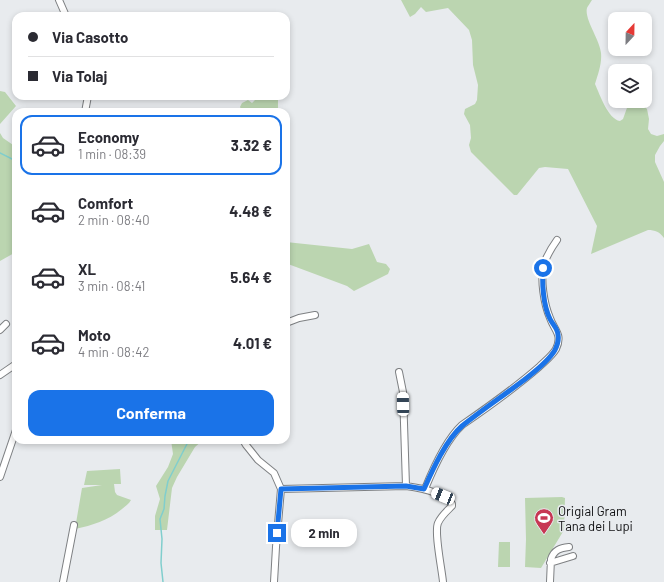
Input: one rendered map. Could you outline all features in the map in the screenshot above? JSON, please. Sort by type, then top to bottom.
[{"type":"street","points":[[59,0],[64,12]]},
{"type":"street","points":[[424,489],[447,443],[455,432],[533,373],[550,358],[556,350],[558,335],[556,328],[550,319],[545,302],[543,279],[544,262],[558,240]]},
{"type":"street","points":[[290,321],[315,315]]},
{"type":"street","points":[[0,330],[6,324]]},
{"type":"street","points":[[0,375],[12,367]]},
{"type":"street","points":[[399,372],[403,392],[406,486]]},
{"type":"street","points":[[0,477],[12,442]]},
{"type":"street","points":[[245,444],[258,460],[274,473],[281,489],[274,582]]},
{"type":"street","points":[[281,489],[406,486],[424,489],[443,496],[449,500],[452,506],[440,519],[437,526],[443,582]]},
{"type":"street","points":[[63,582],[74,525]]},
{"type":"street","points":[[550,582],[550,563],[552,556],[557,550],[569,547]]},
{"type":"street","points":[[550,563],[573,556]]},
{"type":"green space","points":[[401,0],[592,0],[587,8],[587,13],[601,53],[600,69],[595,84],[605,106],[612,116],[620,121],[623,119],[627,108],[646,108],[649,119],[648,129],[651,134],[657,136],[664,134],[664,141],[655,155],[655,162],[664,182],[664,238],[661,234],[653,230],[648,230],[591,254],[597,226],[568,169],[545,167],[539,168],[517,195],[514,195],[471,152],[469,145],[471,138],[470,125],[464,114],[465,109],[475,104],[477,100],[478,85],[473,65],[472,40],[469,30],[448,8],[426,12],[421,7],[410,17]]},
{"type":"green space","points":[[0,91],[5,92],[16,106],[12,108],[12,110],[0,124]]},
{"type":"green space","points":[[248,100],[252,103],[255,100],[278,100],[278,108],[240,107],[242,103]]},
{"type":"green space","points":[[0,133],[3,138],[12,144],[12,254],[0,261]]},
{"type":"green space","points":[[290,242],[352,249],[369,244],[377,262],[386,264],[390,269],[388,274],[354,291],[347,286],[290,265]]},
{"type":"green space","points":[[172,444],[198,444],[195,447],[172,488],[167,530],[155,530],[155,516],[160,499],[156,486],[168,467],[173,454]]},
{"type":"green space","points":[[120,469],[121,484],[114,484],[115,492],[117,495],[131,500],[127,505],[105,520],[75,529],[82,488],[102,485],[84,485],[87,471]]},
{"type":"green space","name":"Origial Gram Tana dei Lupi","points":[[525,498],[565,498],[564,530],[541,568],[525,567]]},
{"type":"green space","points":[[499,542],[510,542],[510,567],[498,567]]},
{"type":"waterway","points":[[0,153],[12,159]]},
{"type":"waterway","points":[[163,582],[160,519],[164,509],[168,481],[187,444]]},
{"type":"place","name":"Origial Gram Tana dei Lupi","points":[[544,535]]},
{"type":"route","points":[[277,533],[281,489],[406,486],[424,489],[447,443],[455,432],[533,373],[550,358],[556,350],[558,335],[556,328],[550,319],[545,302],[543,268]]}]
